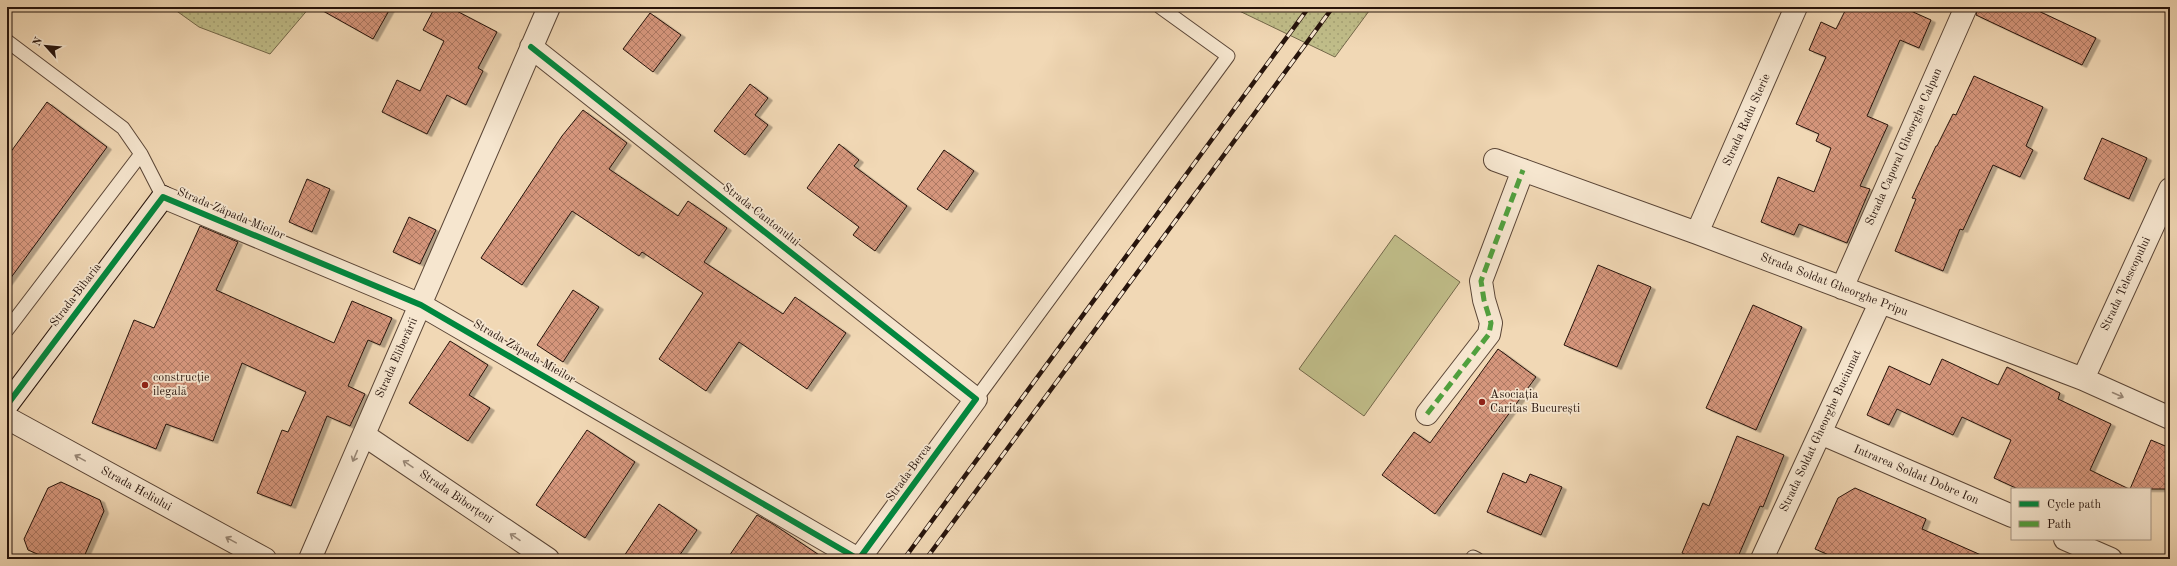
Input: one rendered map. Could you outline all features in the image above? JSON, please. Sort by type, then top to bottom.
[{"type":"street","points":[[531,47],[548,7]]},
{"type":"street","name":"Strada Radu Sterie","points":[[1697,233],[1796,7]]},
{"type":"street","name":"Strada Caporal Gheorghe Calpan","points":[[1842,288],[1966,7]]},
{"type":"street","name":"Strada Eliberării","points":[[310,559],[421,305],[531,47]]},
{"type":"street","name":"Strada Cantonului","points":[[531,47],[976,399]]},
{"type":"street","name":"Strada Soldat Gheorghe Pripu","points":[[1495,160],[1697,233],[2083,379],[2170,418]]},
{"type":"street","points":[[1427,414],[1489,334],[1491,323],[1484,300],[1481,280],[1523,170]]},
{"type":"street","name":"Strada Telescopului","points":[[2083,379],[2170,189]]},
{"type":"street","name":"Strada Zăpada Mieilor","points":[[164,198],[421,305],[859,559]]},
{"type":"street","name":"Strada Biharia","points":[[7,405],[164,198]]},
{"type":"street","name":"Strada Soldat Gheorghe Buciumat","points":[[1762,559],[1880,303]]},
{"type":"street","name":"Strada Berca","points":[[859,559],[976,399]]},
{"type":"street","name":"Strada Heliului","points":[[7,418],[265,559]]},
{"type":"street","name":"Intrarea Soldat Dobre Ion","points":[[1820,433],[2011,516]]},
{"type":"street","name":"Strada Biborțeni","points":[[364,435],[548,559]]},
{"type":"street","points":[[2067,540],[2111,559]]},
{"type":"lane","points":[[976,399],[1228,56],[1160,7]]},
{"type":"lane","points":[[7,42],[123,128],[141,154],[164,198]]},
{"type":"lane","points":[[7,330],[141,154]]},
{"type":"shaded area","points":[[171,7],[310,7],[270,54],[199,27]]},
{"type":"shaded area","points":[[1231,7],[1372,7],[1335,57]]},
{"type":"shaded area","points":[[1395,235],[1460,282],[1364,416],[1299,369]]},
{"type":"building","points":[[316,7],[391,7],[373,39]]},
{"type":"building","points":[[435,7],[449,7],[497,32],[478,68],[483,71],[466,105],[447,95],[427,134],[382,112],[397,80],[420,91],[444,41],[423,30]]},
{"type":"building","points":[[1847,7],[1902,7],[1931,20],[1919,48],[1900,40],[1867,116],[1888,125],[1860,186],[1870,189],[1847,243],[1799,224],[1794,235],[1761,222],[1778,177],[1814,192],[1831,148],[1816,141],[1819,134],[1796,124],[1826,57],[1809,50],[1821,22],[1836,29]]},
{"type":"building","points":[[1978,7],[2030,7],[2096,38],[2082,65],[1976,15]]},
{"type":"building","points":[[650,13],[681,35],[653,72],[623,49]]},
{"type":"building","points":[[1974,76],[2043,107],[2026,146],[2033,150],[2020,177],[1993,165],[1963,230],[1960,229],[1943,271],[1895,251],[1916,199],[1912,198],[1936,146],[1953,114],[1956,115]]},
{"type":"building","points":[[750,84],[768,98],[755,115],[768,125],[745,155],[714,131]]},
{"type":"building","points":[[47,102],[107,147],[7,283],[7,157]]},
{"type":"building","points":[[583,110],[627,143],[609,169],[678,216],[688,201],[727,228],[704,262],[783,314],[795,297],[846,333],[807,389],[739,342],[706,391],[659,359],[703,293],[642,252],[639,256],[572,211],[522,285],[481,258],[562,136]]},
{"type":"building","points":[[2102,138],[2147,158],[2129,199],[2084,179]]},
{"type":"building","points":[[839,144],[859,160],[854,166],[907,206],[875,251],[853,235],[859,227],[807,188]]},
{"type":"building","points":[[944,150],[974,171],[947,210],[917,189]]},
{"type":"building","points":[[307,179],[330,189],[312,232],[289,222]]},
{"type":"building","points":[[409,217],[436,230],[420,264],[393,252]]},
{"type":"building","points":[[200,226],[238,242],[216,290],[334,343],[352,301],[392,318],[380,345],[368,340],[348,386],[365,394],[350,426],[327,416],[291,506],[257,493],[282,430],[288,432],[306,392],[242,363],[213,441],[166,424],[156,449],[92,423],[134,320],[154,328]]},
{"type":"building","points":[[1598,265],[1651,287],[1617,367],[1564,345]]},
{"type":"building","points":[[573,290],[599,307],[563,362],[537,345]]},
{"type":"building","points":[[1753,305],[1802,327],[1756,430],[1706,408]]},
{"type":"building","points":[[450,341],[488,365],[469,395],[490,408],[468,441],[409,403]]},
{"type":"building","points":[[1498,349],[1536,377],[1435,514],[1382,475],[1414,432],[1430,443]]},
{"type":"building","points":[[1942,359],[1998,385],[2007,367],[2060,393],[2058,399],[2111,424],[2090,470],[2127,488],[2016,488],[1994,478],[2011,440],[1962,417],[1953,435],[1897,409],[1889,425],[1867,415],[1889,366],[1930,385]]},
{"type":"building","points":[[587,430],[635,462],[585,538],[536,505]]},
{"type":"building","points":[[1737,436],[1784,455],[1763,507],[1760,506],[1737,559],[1695,559],[1682,553],[1703,503],[1709,506]]},
{"type":"building","points":[[2151,440],[2170,448],[2170,489],[2130,488]]},
{"type":"building","points":[[1503,473],[1526,483],[1530,474],[1562,487],[1541,535],[1487,512]]},
{"type":"building","points":[[61,482],[100,500],[104,511],[83,559],[49,559],[28,550],[24,539],[48,488]]},
{"type":"building","points":[[1855,488],[1926,519],[1922,529],[1990,559],[1838,559],[1815,549],[1838,498]]},
{"type":"building","points":[[659,504],[697,530],[677,559],[622,559]]},
{"type":"building","points":[[757,515],[773,524],[825,559],[727,559]]},
{"type":"railway","points":[[904,559],[1309,7]]},
{"type":"railway","points":[[926,559],[1333,7]]},
{"type":"marked path","points":[[1427,414],[1489,334],[1491,323],[1484,300],[1481,281],[1523,170]]},
{"type":"cycle path","points":[[531,47],[976,399],[859,559]]},
{"type":"cycle path","points":[[7,405],[163,197],[421,305],[858,559]]},
{"type":"place","name":"construcție ilegală","points":[[145,385]]},
{"type":"place","name":"Asociația Caritas București","points":[[1482,402]]}]
